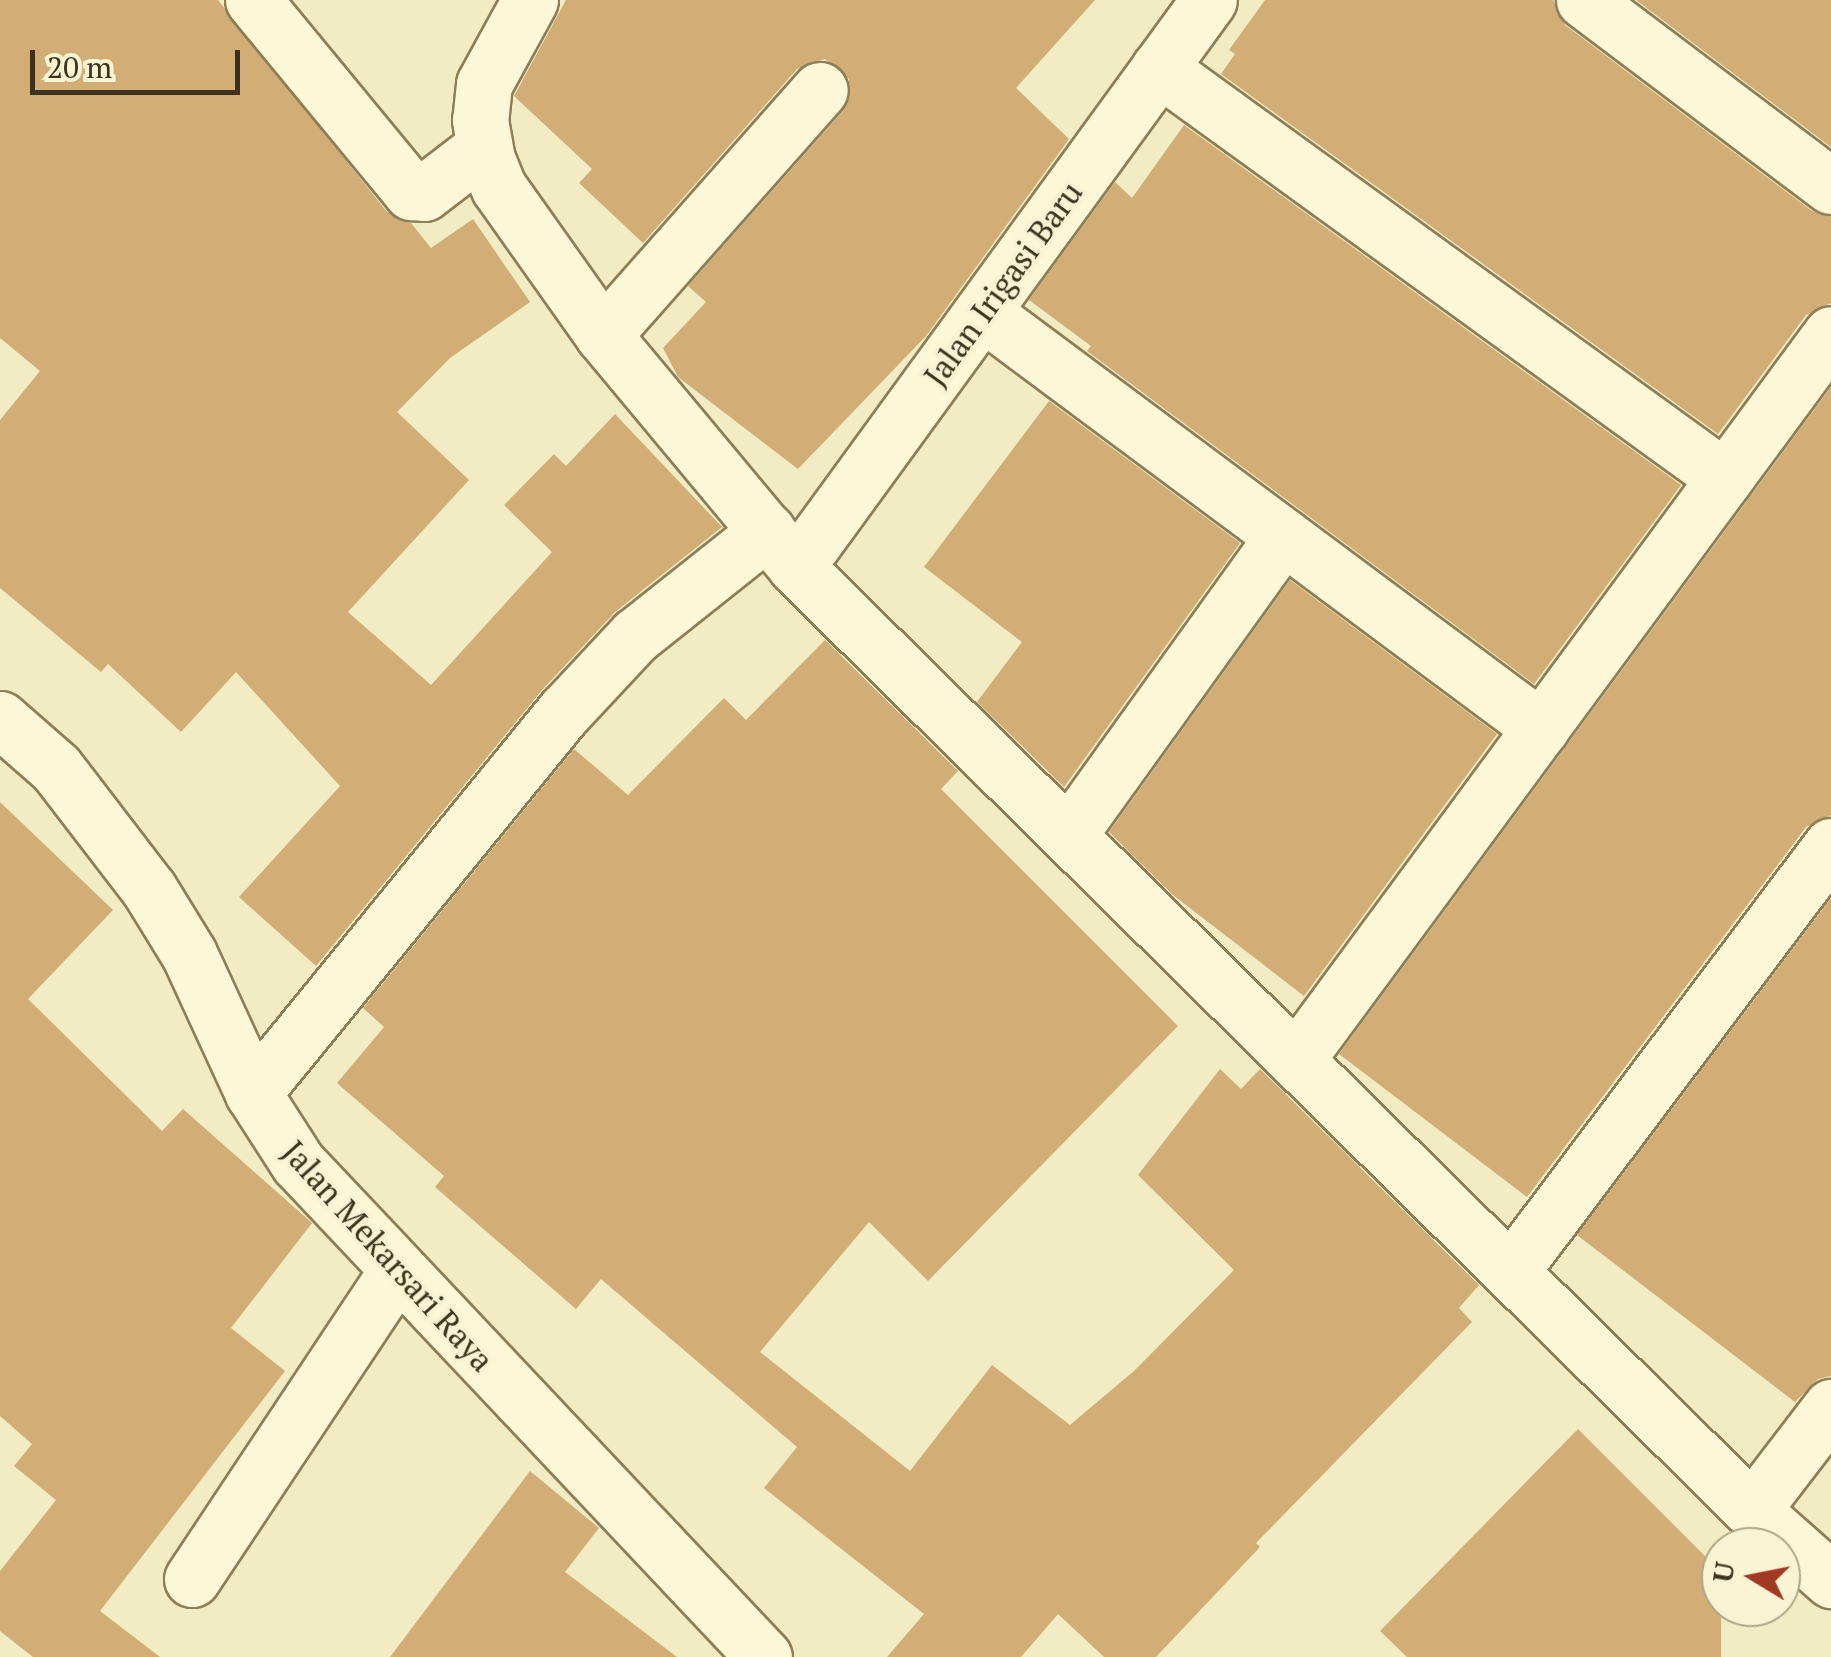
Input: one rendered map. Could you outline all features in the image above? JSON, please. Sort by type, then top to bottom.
[{"type":"street","points":[[253,0],[410,192],[424,193],[484,147]]},
{"type":"street","points":[[530,0],[484,84],[484,147],[499,188],[603,335],[782,549],[1752,1510],[1831,1580]]},
{"type":"street","name":"Jalan Irigasi Baru","points":[[253,1093],[565,711],[634,636],[782,549],[982,312],[1210,0]]},
{"type":"street","points":[[1584,0],[1831,186]]},
{"type":"street","points":[[1160,68],[1725,478]]},
{"type":"street","points":[[603,335],[820,90]]},
{"type":"street","points":[[982,312],[1541,728]]},
{"type":"street","points":[[1298,1057],[1831,334]]},
{"type":"street","points":[[1069,834],[1283,536]]},
{"type":"street","name":"Jalan Mekarsari Raya","points":[[0,720],[56,768],[128,857],[189,954],[253,1093],[298,1163],[764,1657]]},
{"type":"street","points":[[1511,1271],[1831,846]]},
{"type":"street","points":[[192,1579],[397,1270]]},
{"type":"street","points":[[1752,1510],[1831,1407]]},
{"type":"building","points":[[0,0],[218,0],[387,212],[411,223],[431,248],[473,219],[530,302],[450,358],[397,412],[469,480],[348,612],[431,685],[552,552],[504,505],[554,454],[566,466],[615,414],[722,527],[615,612],[542,690],[316,966],[239,897],[340,786],[236,672],[181,732],[108,664],[101,672],[0,588],[0,420],[40,371],[0,338]]},
{"type":"building","points":[[566,0],[1095,0],[1016,88],[1069,139],[926,336],[798,469],[678,377],[663,348],[706,302],[688,286],[843,111],[849,79],[825,59],[797,69],[643,243],[579,183],[592,169],[514,96]]},
{"type":"building","points":[[1265,0],[1553,0],[1565,25],[1812,211],[1831,217],[1831,303],[1806,315],[1718,434],[1221,74],[1235,54],[1229,50]]},
{"type":"building","points":[[1636,0],[1831,0],[1831,147]]},
{"type":"building","points":[[1184,125],[1681,485],[1534,684],[1087,351],[1091,346],[1029,300],[1115,182],[1132,198]]},
{"type":"building","points":[[1831,387],[1831,815],[1806,827],[1527,1197],[1339,1054]]},
{"type":"building","points":[[1049,401],[1240,543],[1064,787],[977,702],[1022,642],[924,567]]},
{"type":"building","points":[[1290,580],[1497,734],[1304,996],[1173,895],[1109,832]]},
{"type":"building","points":[[825,640],[958,771],[941,789],[1178,1026],[928,1281],[869,1222],[760,1352],[910,1471],[992,1365],[1070,1425],[1134,1371],[1234,1270],[1138,1175],[1220,1069],[1241,1089],[1260,1069],[1479,1285],[1459,1308],[1472,1322],[1256,1543],[1260,1547],[1156,1657],[1104,1657],[1058,1614],[1021,1657],[887,1657],[924,1614],[764,1488],[797,1447],[601,1279],[576,1309],[435,1187],[444,1176],[337,1083],[384,1027],[363,1008],[574,749],[628,795],[724,698],[746,720]]},
{"type":"building","points":[[0,802],[113,910],[28,999],[162,1131],[183,1109],[312,1223],[231,1328],[285,1371],[100,1611],[160,1657],[33,1657],[0,1631],[0,1571],[56,1500],[14,1466],[32,1444],[0,1416]]},
{"type":"building","points":[[1831,898],[1831,1376],[1818,1379],[1795,1402],[1577,1235]]},
{"type":"building","points":[[1578,1429],[1701,1552],[1701,1627],[1721,1627],[1721,1657],[1407,1657],[1380,1631]]},
{"type":"building","points":[[530,1471],[599,1528],[565,1572],[677,1657],[390,1657]]}]
